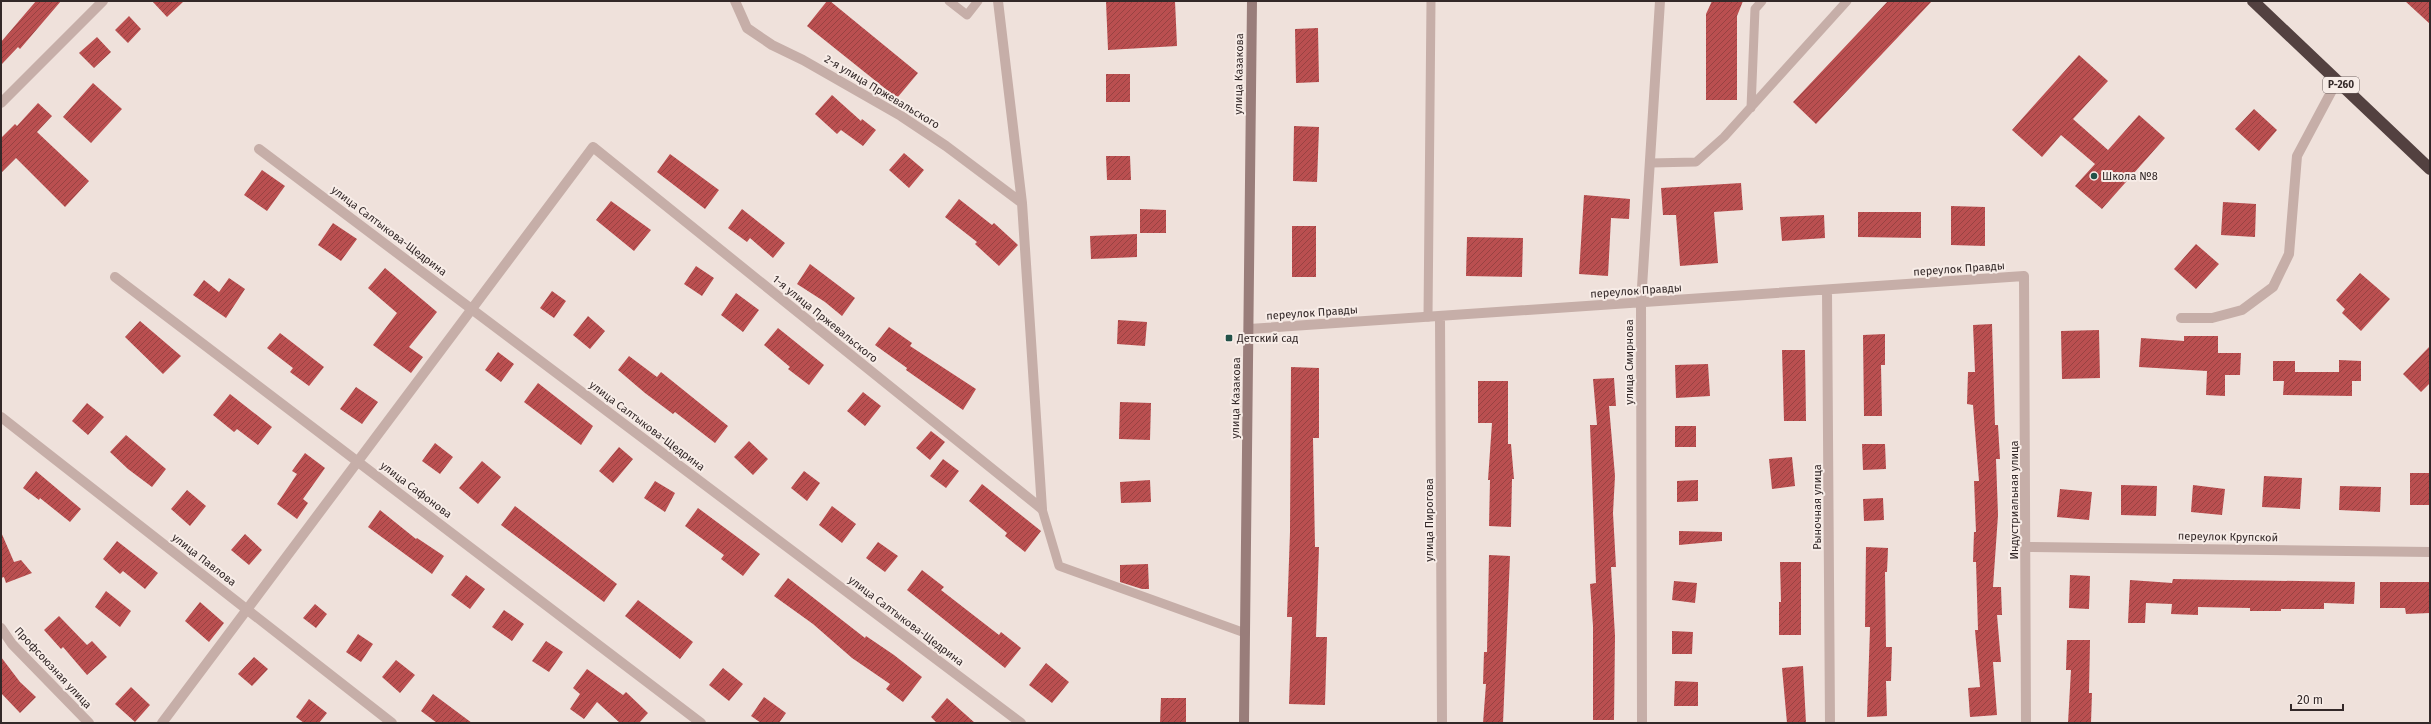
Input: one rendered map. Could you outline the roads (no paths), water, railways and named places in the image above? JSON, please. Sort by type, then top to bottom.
[{"type":"highway","name":"Р-260","points":[[2253,1],[2430,169]]},
{"type":"main road","name":"улица Казакова","points":[[1244,723],[1252,1]]},
{"type":"street","points":[[1,102],[103,1]]},
{"type":"street","name":"2-я улица Пржевальского","points":[[735,1],[747,28],[901,116],[1022,203]]},
{"type":"street","points":[[998,1],[1022,203],[1042,509]]},
{"type":"street","name":"улица Смирнова","points":[[1642,723],[1641,303],[1660,1]]},
{"type":"street","points":[[2181,318],[2212,318],[2242,310],[2273,287],[2289,254],[2297,156],[2337,81]]},
{"type":"street","name":"1-я улица Пржевальского","points":[[472,309],[593,147],[1042,509]]},
{"type":"street","name":"улица Салтыкова-Щедрина","points":[[259,149],[1021,723]]},
{"type":"street","name":"переулок Правды","points":[[1248,329],[1827,291],[2024,276]]},
{"type":"street","name":"Индустриальная улица","points":[[2024,276],[2026,723]]},
{"type":"street","name":"улица Сафонова","points":[[115,277],[359,461],[701,723]]},
{"type":"street","name":"Рыночная улица","points":[[1827,291],[1830,723]]},
{"type":"street","points":[[162,723],[472,309]]},
{"type":"street","name":"улица Пирогова","points":[[1440,317],[1442,723]]},
{"type":"street","name":"улица Павлова","points":[[1,417],[392,723]]},
{"type":"street","name":"переулок Крупской","points":[[2026,547],[2430,552]]},
{"type":"street","name":"Профсоюзная улица","points":[[1,628],[12,644],[89,723]]},
{"type":"lane","points":[[949,1],[967,15],[978,1]]},
{"type":"lane","points":[[1428,317],[1431,1]]},
{"type":"lane","points":[[1751,108],[1755,9],[1762,1]]},
{"type":"lane","points":[[1650,163],[1696,162],[1724,137],[1848,1]]},
{"type":"lane","points":[[1042,509],[1059,566],[1245,633]]},
{"type":"place","name":"Школа №8","points":[[2094,176]]},
{"type":"place","name":"Детский сад","points":[[1229,338]]}]
